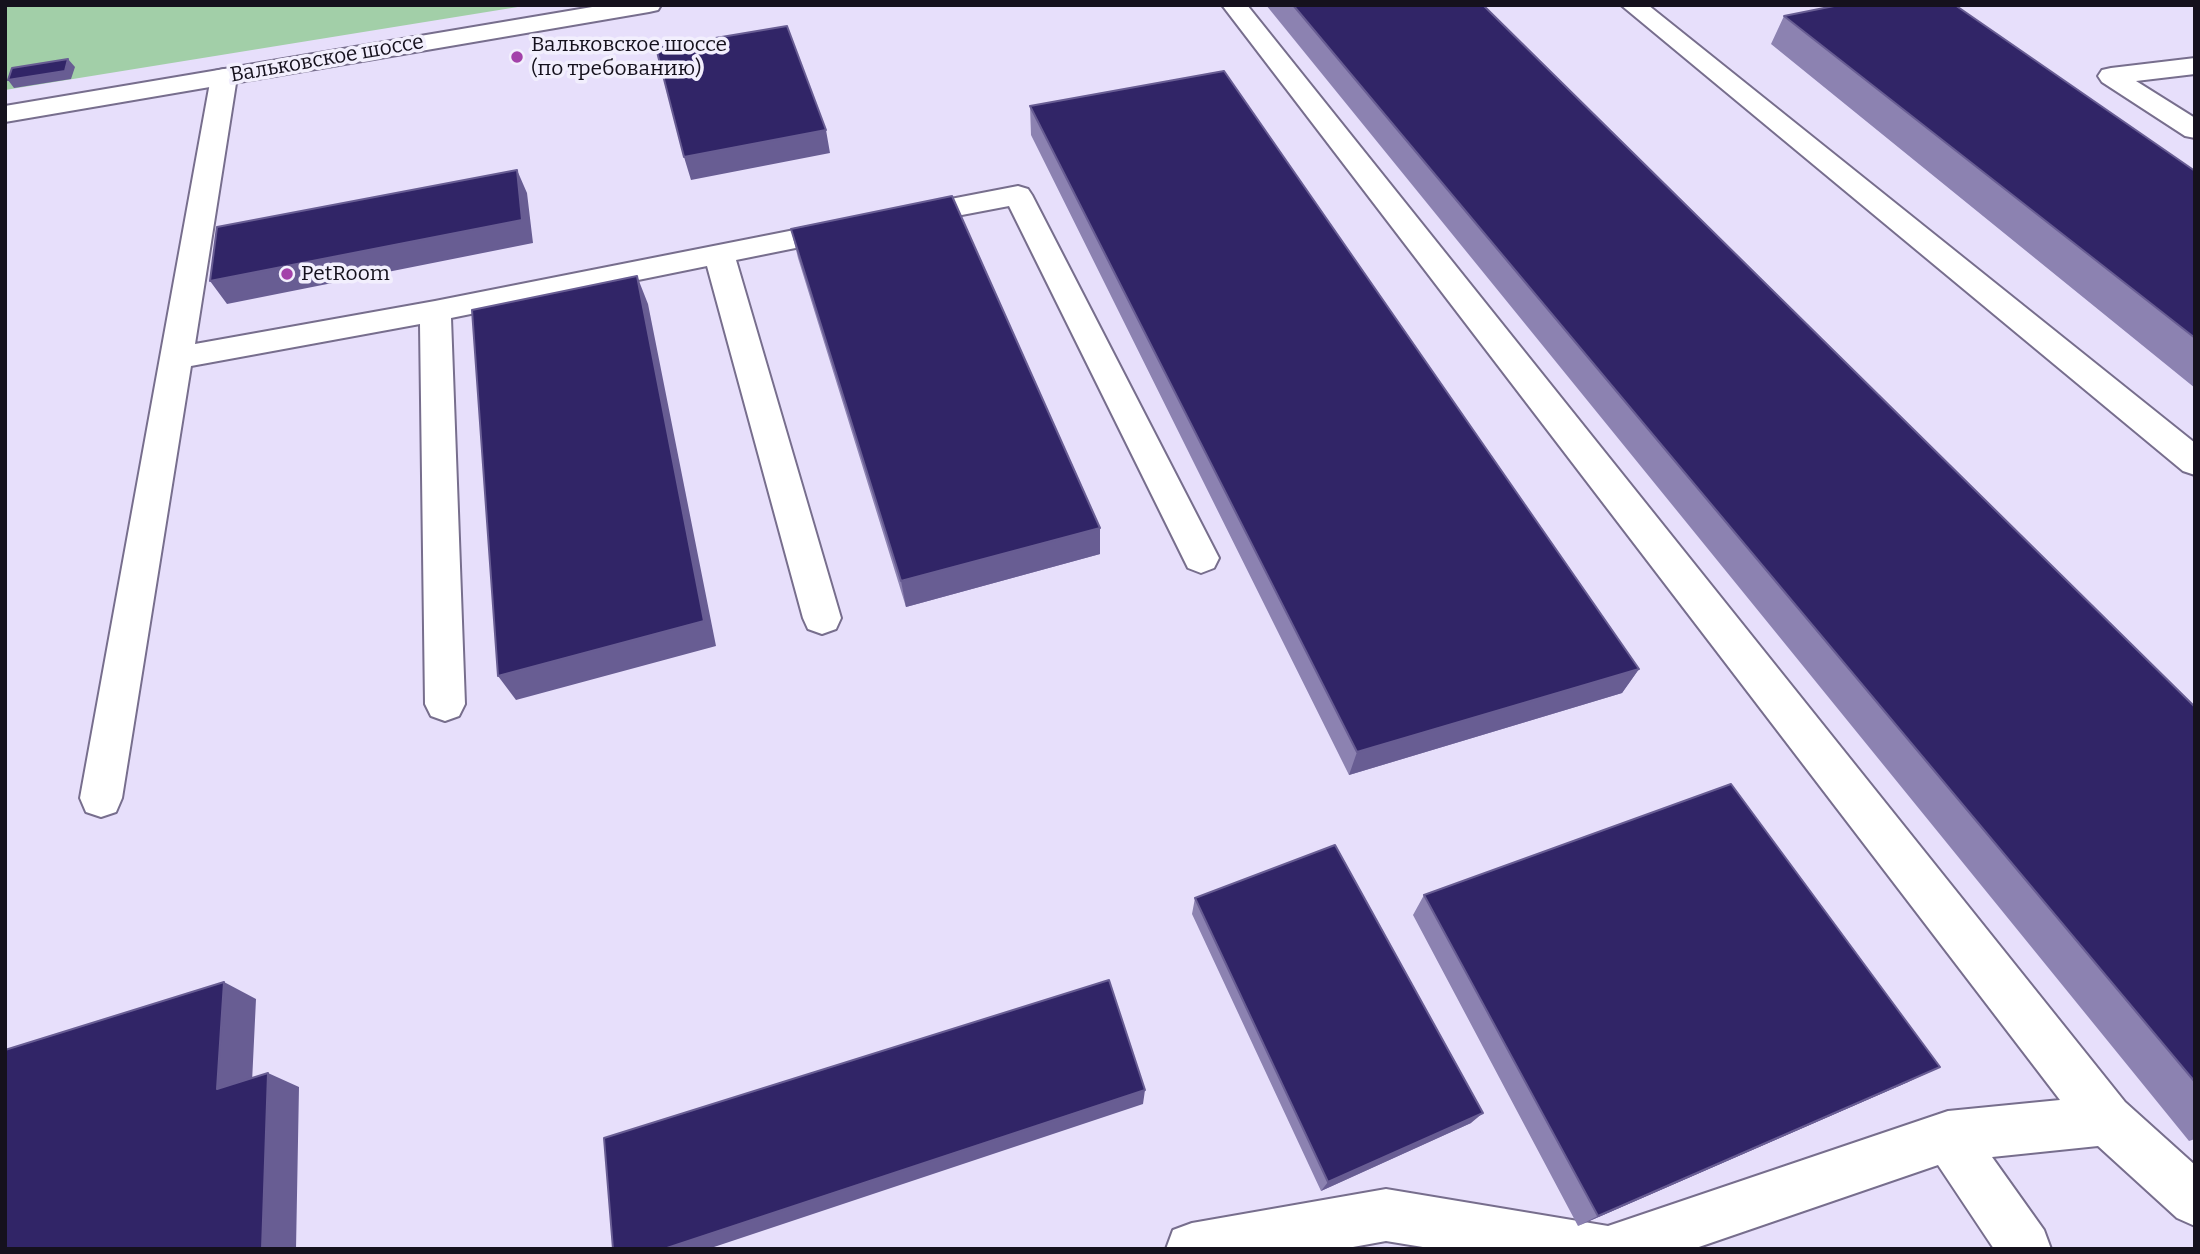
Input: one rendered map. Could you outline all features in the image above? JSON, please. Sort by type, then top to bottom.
[{"type":"main road","name":"Вальковское шоссе","points":[[5,114],[649,5]]},
{"type":"main road","points":[[1234,5],[2107,1120],[2195,1200]]},
{"type":"main road","points":[[1633,5],[2195,463]]},
{"type":"main road","points":[[2195,66],[2112,76],[2195,130]]},
{"type":"main road","points":[[101,798],[224,77]]},
{"type":"main road","points":[[176,358],[435,311],[1018,195],[1201,558]]},
{"type":"main road","points":[[719,254],[822,618]]},
{"type":"main road","points":[[435,311],[445,704]]},
{"type":"main road","points":[[1616,1249],[1948,1136],[2107,1120]]},
{"type":"main road","points":[[1948,1136],[2025,1249]]},
{"type":"main road","points":[[1192,1249],[1394,1232],[1601,1249]]},
{"type":"green space","points":[[5,5],[530,5],[5,90]]},
{"type":"building","points":[[1293,5],[1483,5],[2195,707],[2195,1082]]},
{"type":"building","points":[[1839,5],[1955,5],[2195,171],[2195,338],[1784,16]]},
{"type":"building","points":[[787,26],[826,130],[684,157],[656,48]]},
{"type":"building","points":[[68,59],[65,71],[8,80],[12,68]]},
{"type":"building","points":[[1224,71],[1639,669],[1357,752],[1030,106]]},
{"type":"building","points":[[517,170],[522,220],[210,281],[217,227]]},
{"type":"building","points":[[952,196],[1100,528],[901,581],[791,229]]},
{"type":"building","points":[[637,276],[704,621],[498,676],[472,310]]},
{"type":"building","points":[[1731,784],[1940,1067],[1598,1216],[1424,895]]},
{"type":"building","points":[[1335,845],[1483,1113],[1328,1182],[1195,898]]},
{"type":"building","points":[[1109,980],[1145,1090],[664,1249],[613,1249],[604,1138]]},
{"type":"building","points":[[224,982],[217,1089],[268,1073],[262,1249],[5,1249],[5,1050]]},
{"type":"place","name":"Вальковское шоссе (по требованию)","points":[[517,57]]},
{"type":"place","name":"PetRoom","points":[[287,274]]}]
